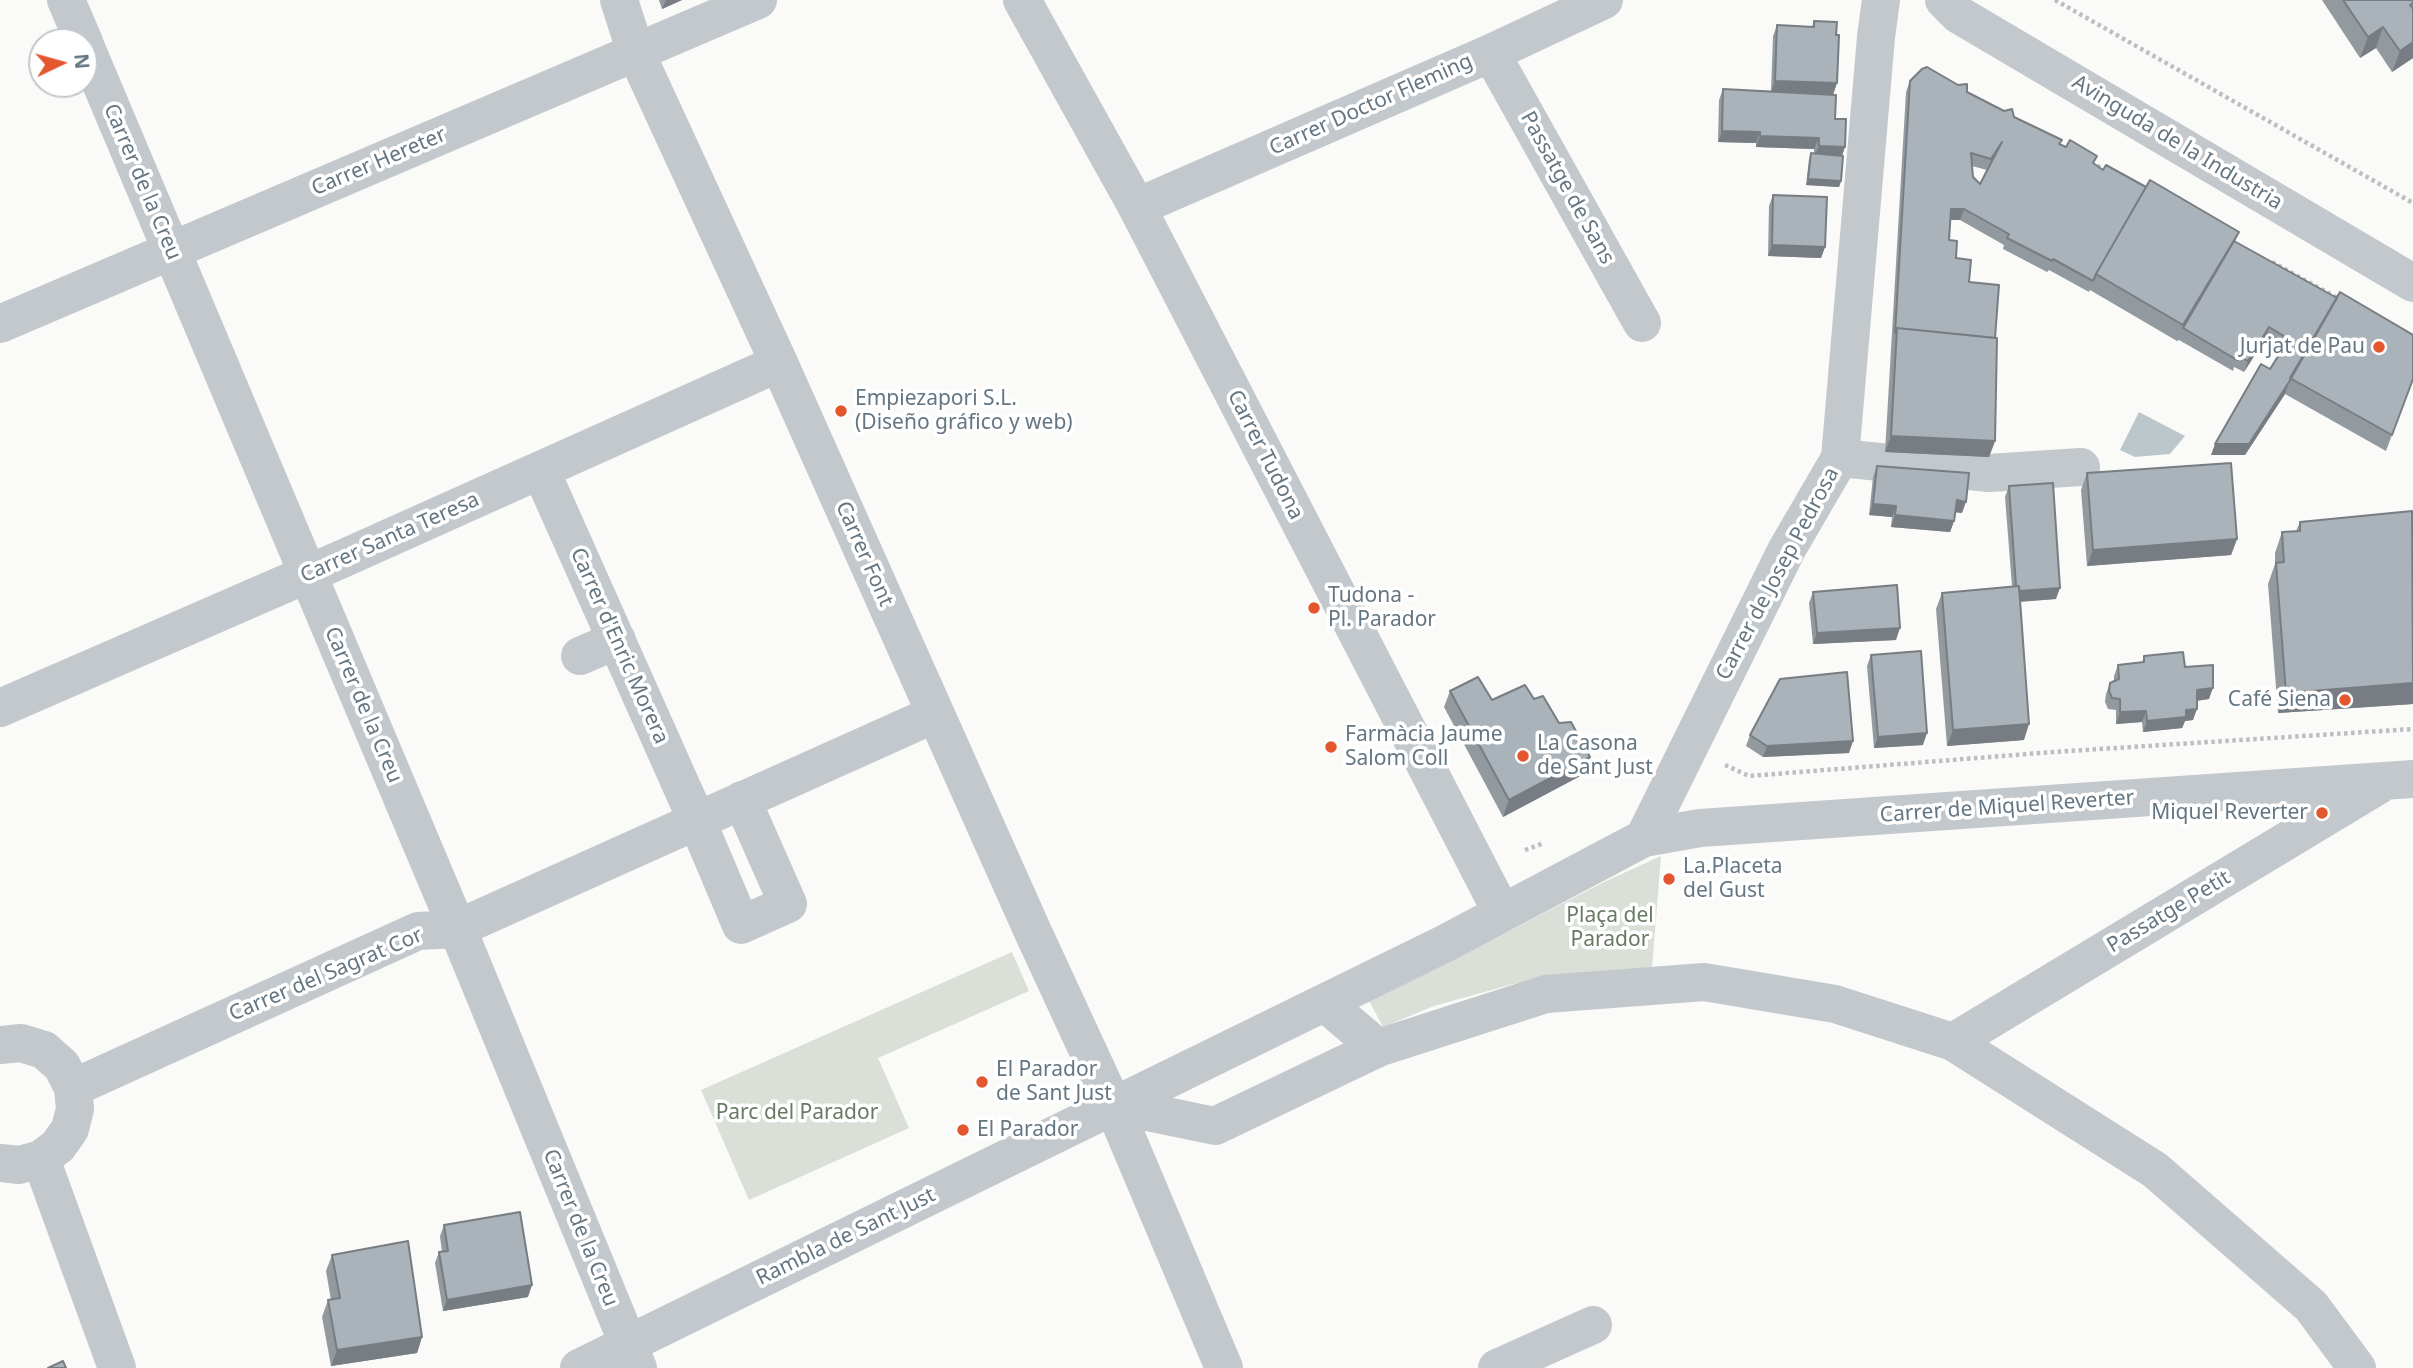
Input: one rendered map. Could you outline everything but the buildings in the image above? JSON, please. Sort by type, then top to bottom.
[{"type":"street","name":"Carrer de la Creu","points":[[66,0],[78,28]]},
{"type":"street","name":"Carrer Font","points":[[619,0],[636,53],[779,363],[1113,1105],[1224,1368]]},
{"type":"street","name":"Carrer Hereter","points":[[0,324],[758,0]]},
{"type":"street","name":"Carrer Tudona","points":[[1022,0],[1137,207],[1502,914]]},
{"type":"street","name":"Carrer Doctor Fleming","points":[[1137,207],[1492,53],[1604,0]]},
{"type":"street","name":"Carrer de Josep Pedrosa","points":[[1644,838],[1787,549],[1839,458],[1881,0]]},
{"type":"street","name":"Avinguda de la Industria","points":[[1944,0],[1959,15],[2413,283]]},
{"type":"street","name":"Passatge de Sans","points":[[1492,53],[1642,323]]},
{"type":"street","name":"Carrer de la Creu","points":[[98,75],[306,575],[326,615],[633,1356]]},
{"type":"street","name":"Carrer Santa Teresa","points":[[0,708],[541,471],[779,363]]},
{"type":"street","points":[[1839,458],[1989,473],[2081,467]]},
{"type":"street","name":"Carrer d'Enric Morera","points":[[541,471],[697,821]]},
{"type":"street","points":[[580,656],[617,640]]},
{"type":"street","name":"Carrer del Sagrat Cor","points":[[73,1088],[418,931],[456,929],[935,713]]},
{"type":"street","name":"Carrer de Miquel Reverter","points":[[1644,838],[1700,828],[2399,780]]},
{"type":"street","name":"Passatge Petit","points":[[1953,1042],[2399,780]]},
{"type":"street","points":[[697,821],[741,925],[788,904],[742,800]]},
{"type":"street","points":[[1113,1105],[1502,914],[1644,838]]},
{"type":"street","points":[[1113,1105],[1215,1126],[1378,1048],[1546,994],[1704,982],[1835,1004],[1953,1042],[2155,1170],[2311,1306],[2357,1368]]},
{"type":"street","points":[[1325,1003],[1378,1048]]},
{"type":"street","points":[[0,1045],[21,1043],[44,1050],[62,1066],[73,1088],[75,1109],[70,1129],[58,1146],[41,1159],[19,1165],[0,1163]]},
{"type":"street","name":"Rambla de Sant Just","points":[[579,1368],[633,1356],[1113,1105]]},
{"type":"street","points":[[41,1159],[117,1368]]},
{"type":"street","points":[[1497,1368],[1593,1325]]},
{"type":"path","points":[[2055,0],[2413,204]]},
{"type":"path","points":[[1525,850],[1549,841]]},
{"type":"green space","name":"Plaça del Parador","points":[[1661,856],[1652,968],[1513,984],[1434,1006],[1383,1027],[1367,997],[1436,969],[1604,882]]},
{"type":"green space","name":"Parc del Parador","points":[[1012,952],[1029,991],[878,1058],[909,1128],[749,1200],[701,1090]]},
{"type":"shaded area","points":[[2139,412],[2185,436],[2170,454],[2135,457],[2120,450]]},
{"type":"place","name":"Jurjat de Pau","points":[[2379,347]]},
{"type":"place","name":"Empiezapori S.L. (Diseño gráfico y web)","points":[[841,411]]},
{"type":"place","name":"Tudona - Pl. Parador","points":[[1314,608]]},
{"type":"place","name":"Café Siena","points":[[2345,700]]},
{"type":"place","name":"Farmàcia Jaume Salom Coll","points":[[1331,747]]},
{"type":"place","name":"La Casona de Sant Just","points":[[1523,756]]},
{"type":"place","name":"Miquel Reverter","points":[[2322,813]]},
{"type":"place","name":"La.Placeta del Gust","points":[[1669,879]]},
{"type":"place","name":"El Parador de Sant Just","points":[[982,1082]]},
{"type":"place","name":"El Parador","points":[[963,1130]]}]
